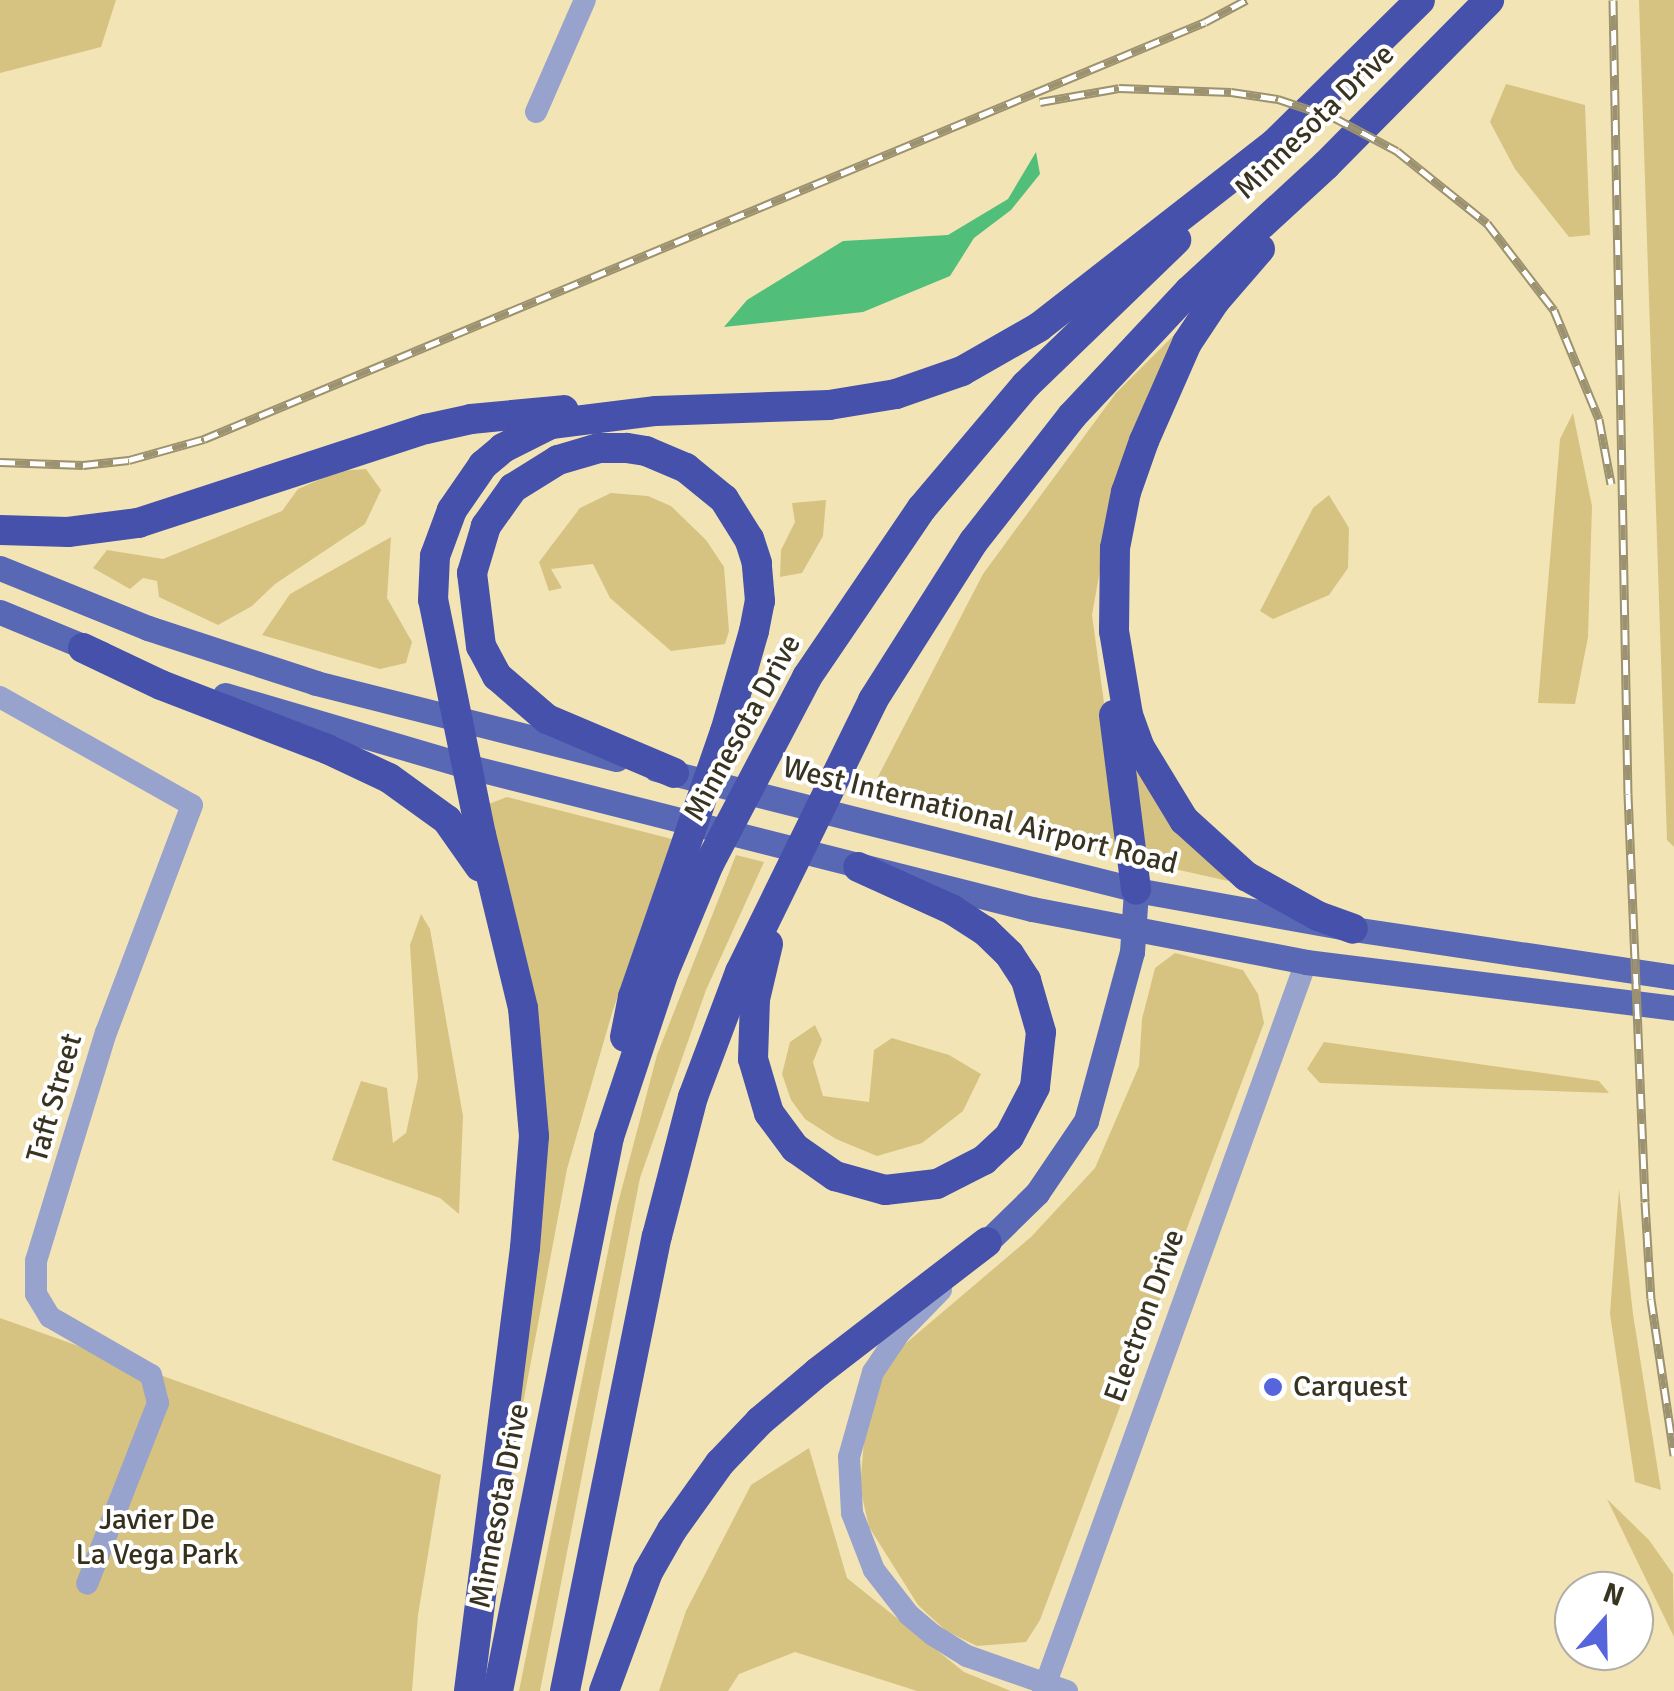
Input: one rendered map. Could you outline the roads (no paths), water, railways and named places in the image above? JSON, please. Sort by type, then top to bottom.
[{"type":"highway","name":"Minnesota Drive","points":[[498,1691],[616,1111],[664,972],[709,864],[760,759],[867,582],[922,508],[1026,385],[1420,0]]},
{"type":"highway","name":"Minnesota Drive","points":[[565,1691],[673,1169],[719,1026],[791,862],[888,673],[1022,477],[1134,347],[1326,165],[1489,0]]},
{"type":"highway","points":[[468,1691],[525,1248],[534,1136],[523,1008],[436,622],[433,576],[442,535],[466,488],[483,465],[526,434],[576,419],[860,401],[896,394],[962,370],[1039,327],[1274,144]]},
{"type":"highway","points":[[1326,165],[1288,219],[1214,300],[1187,343],[1126,492],[1114,575],[1114,632],[1128,715],[1139,746],[1167,796],[1198,836],[1246,876],[1318,916],[1353,929]]},
{"type":"highway","points":[[0,530],[68,532],[138,523],[376,443],[470,419],[542,410],[656,412]]},
{"type":"highway","points":[[616,1111],[633,997],[725,732],[758,617],[759,583],[753,551],[738,517],[715,490],[686,468],[646,451],[626,448],[598,448],[558,460],[513,488],[486,526],[472,573],[481,646],[498,676],[547,720],[674,773]]},
{"type":"highway","points":[[1114,575],[1106,601],[1105,632],[1136,890]]},
{"type":"highway","points":[[84,648],[192,698],[327,749],[414,793],[447,820],[464,841],[501,918]]},
{"type":"highway","points":[[791,862],[755,999],[751,1028],[758,1086],[780,1132],[813,1164],[859,1185],[914,1190],[963,1174],[1009,1136],[1035,1087],[1040,1032],[1026,980],[1009,954],[985,931],[954,910],[858,867]]},
{"type":"highway","points":[[604,1691],[648,1572],[672,1530],[720,1463],[818,1372],[988,1242]]},
{"type":"main road","name":"West International Airport Road","points":[[0,568],[234,657],[459,722],[674,773],[887,830],[1136,890],[1353,929],[1674,977]]},
{"type":"main road","points":[[0,612],[84,648],[292,717],[470,768],[858,867],[1136,931],[1306,962],[1674,1008]]},
{"type":"main road","points":[[988,1242],[1037,1193],[1086,1121],[1136,931],[1136,890]]},
{"type":"main road","points":[[1306,962],[1327,939],[1353,929]]},
{"type":"street","points":[[536,112],[585,0]]},
{"type":"street","name":"Taft Street","points":[[0,698],[192,804],[106,1032],[36,1261],[36,1294],[50,1317],[150,1375],[158,1403],[87,1584]]},
{"type":"street","name":"Electron Drive","points":[[1052,1688],[1306,962]]},
{"type":"street","points":[[988,1242],[900,1332],[873,1372],[849,1457],[852,1513],[874,1570],[909,1615],[968,1656],[1052,1688]]},
{"type":"railway","points":[[0,462],[83,465],[129,460],[204,439],[1205,22],[1246,0]]},
{"type":"railway","points":[[1613,0],[1628,794],[1645,1202],[1651,1299],[1674,1455]]},
{"type":"railway","points":[[1040,102],[1119,88],[1231,92],[1278,99],[1335,118],[1397,151],[1487,223],[1554,310],[1599,419],[1611,484]]},
{"type":"place","name":"Carquest","points":[[1273,1387]]},
{"type":"park label","name":"Javier De La Vega Park","points":[[157,1537]]}]
